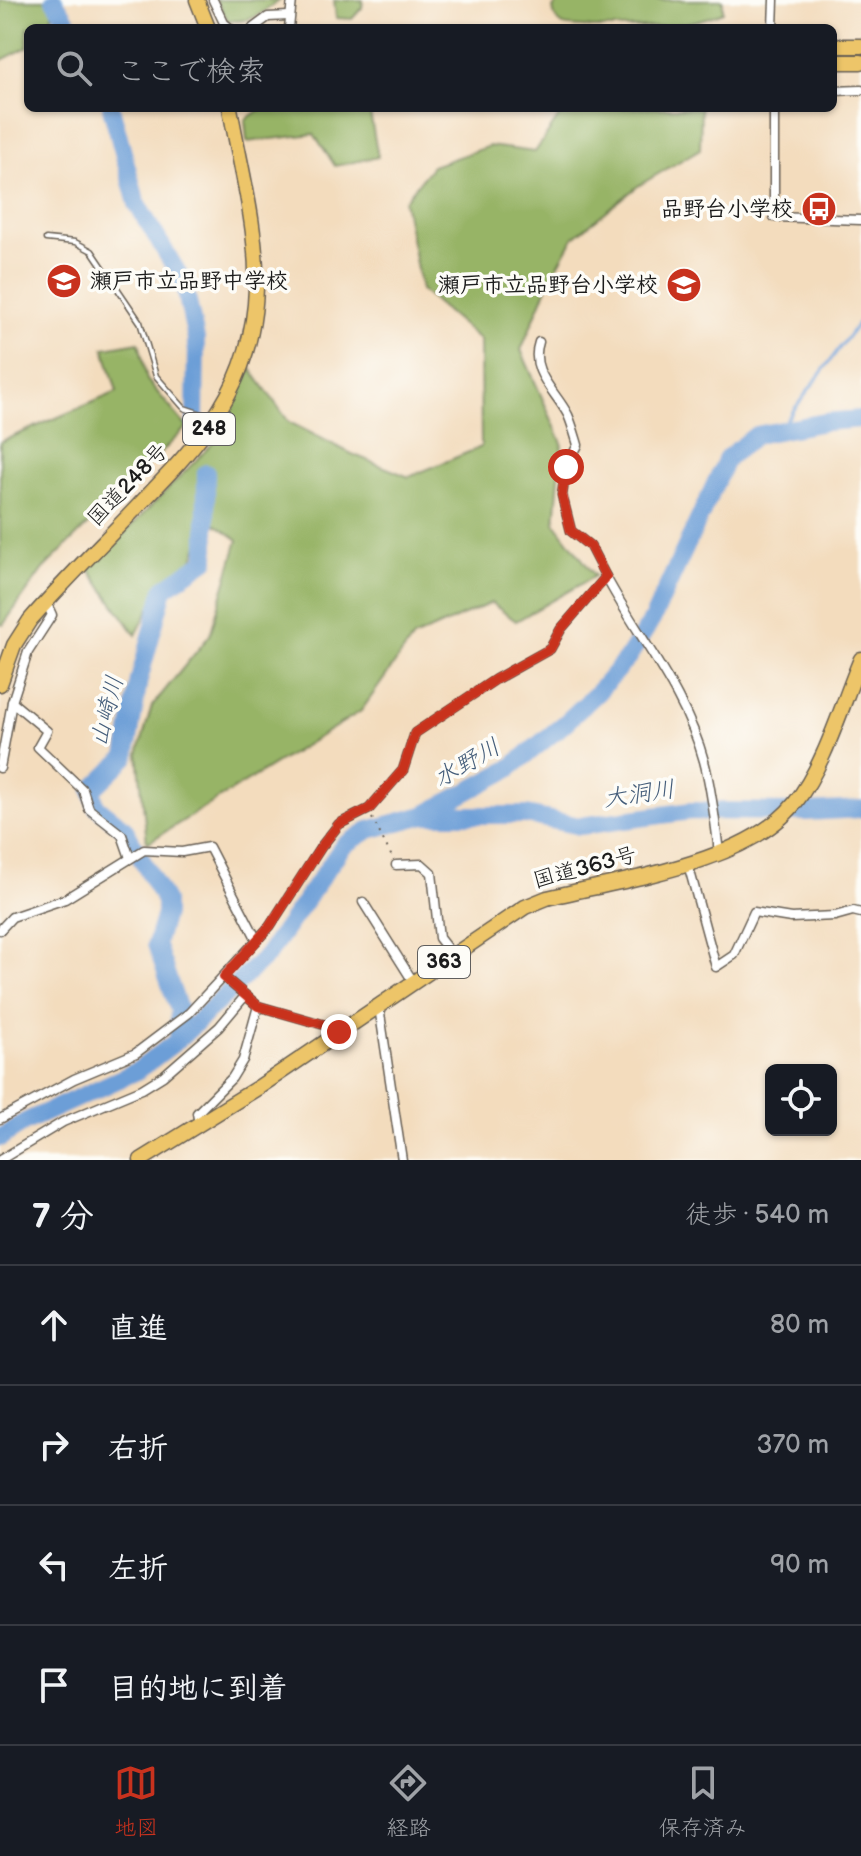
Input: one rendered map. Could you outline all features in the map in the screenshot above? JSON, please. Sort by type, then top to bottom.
[{"type":"highway","points":[[197,0],[206,24]]},
{"type":"highway","points":[[837,46],[861,46]]},
{"type":"highway","points":[[837,62],[861,62]]},
{"type":"highway","name":"国道248号","points":[[0,684],[14,645],[30,620],[191,451],[209,416],[228,397],[240,369],[252,323],[256,287],[251,229],[231,112]]},
{"type":"highway","name":"国道363号","points":[[141,1160],[379,1007],[525,907],[547,898],[688,864],[750,839],[775,825],[807,786],[861,659]]},
{"type":"street","points":[[213,0],[225,24]]},
{"type":"street","points":[[289,24],[292,0]]},
{"type":"street","points":[[773,24],[774,0]]},
{"type":"street","points":[[258,24],[268,17],[289,16]]},
{"type":"street","points":[[837,91],[861,90]]},
{"type":"street","points":[[774,112],[774,217],[861,220]]},
{"type":"street","points":[[539,342],[535,356],[544,380],[568,415],[578,445],[566,467],[562,495],[571,531],[590,546],[689,721],[704,761],[719,852]]},
{"type":"street","points":[[0,1119],[74,1079],[136,1053],[189,1013],[270,926],[339,824],[369,809],[403,770],[415,733],[496,679],[550,649],[561,629],[606,577]]},
{"type":"street","points":[[0,768],[12,702],[28,652],[52,615],[46,602]]},
{"type":"street","points":[[12,702],[47,731],[38,747],[83,790],[89,809],[122,835],[130,858]]},
{"type":"street","points":[[0,930],[12,917],[65,899],[144,850],[182,852],[209,847],[257,940]]},
{"type":"street","points":[[396,865],[422,864],[432,873],[439,938],[453,956]]},
{"type":"street","points":[[688,864],[716,967],[734,955],[754,912],[791,918],[835,916],[853,911],[861,913]]},
{"type":"street","points":[[363,902],[414,983]]},
{"type":"street","points":[[224,977],[258,1006],[332,1027],[339,1032]]},
{"type":"street","points":[[0,1160],[63,1122],[142,1089],[163,1076],[219,1027],[245,996]]},
{"type":"street","points":[[199,1124],[197,1113],[232,1078],[243,1060],[258,1006]]},
{"type":"street","points":[[379,1007],[402,1160]]},
{"type":"lane","points":[[46,239],[75,242],[92,251],[140,322],[156,376],[184,408],[209,416]]},
{"type":"path","points":[[369,809],[378,834],[396,865]]},
{"type":"green space","points":[[0,0],[53,0],[51,24],[24,24],[24,49],[0,61]]},
{"type":"green space","points":[[216,0],[280,0],[256,16],[236,21],[228,20]]},
{"type":"green space","points":[[334,0],[363,0],[362,8],[352,19],[336,18]]},
{"type":"green space","points":[[559,0],[723,0],[723,12],[680,24],[561,24],[553,9]]},
{"type":"green space","points":[[256,112],[370,112],[378,157],[335,166],[314,134],[247,142],[245,120]]},
{"type":"green space","points":[[562,112],[701,112],[700,149],[638,186],[574,237],[551,278],[521,350],[562,443],[555,523],[595,576],[516,621],[491,603],[413,638],[361,711],[147,843],[138,754],[152,706],[210,635],[238,540],[207,518],[192,562],[159,590],[136,635],[89,569],[213,443],[251,369],[289,422],[352,454],[409,477],[481,447],[480,340],[421,290],[404,201],[432,166],[489,146],[535,152]]},
{"type":"green space","points":[[139,342],[147,380],[187,427],[43,569],[3,625],[0,624],[0,442],[117,392],[104,348]]},
{"type":"waterway","name":"山崎川","points":[[54,0],[69,24]]},
{"type":"waterway","name":"山崎川","points":[[112,112],[137,204],[184,283],[196,339],[195,423]]},
{"type":"waterway","points":[[779,430],[861,319]]},
{"type":"waterway","name":"水野川","points":[[0,1138],[25,1122],[137,1071],[178,1040],[267,955],[343,846],[369,830],[424,815],[509,769],[564,724],[597,693],[629,656],[652,620],[727,458],[756,435],[825,422],[861,419]]},
{"type":"waterway","name":"山崎川","points":[[178,1038],[179,1010],[156,944],[165,914],[165,901],[124,828],[96,806],[92,790],[126,757],[139,680],[164,589],[206,560],[206,473]]},
{"type":"waterway","name":"大洞川","points":[[427,815],[526,815],[580,826],[691,811],[861,809]]},
{"type":"place","name":"品野台小学校","points":[[819,209]]},
{"type":"place","name":"瀬戸市立品野中学校","points":[[64,281]]},
{"type":"place","name":"瀬戸市立品野台小学校","points":[[684,285]]},
{"type":"route","points":[[339,1032],[332,1027],[258,1006],[224,977],[270,926],[339,824],[369,809],[403,770],[415,733],[496,679],[550,649],[561,629],[606,577],[590,546],[571,531],[562,495],[566,467]]}]
